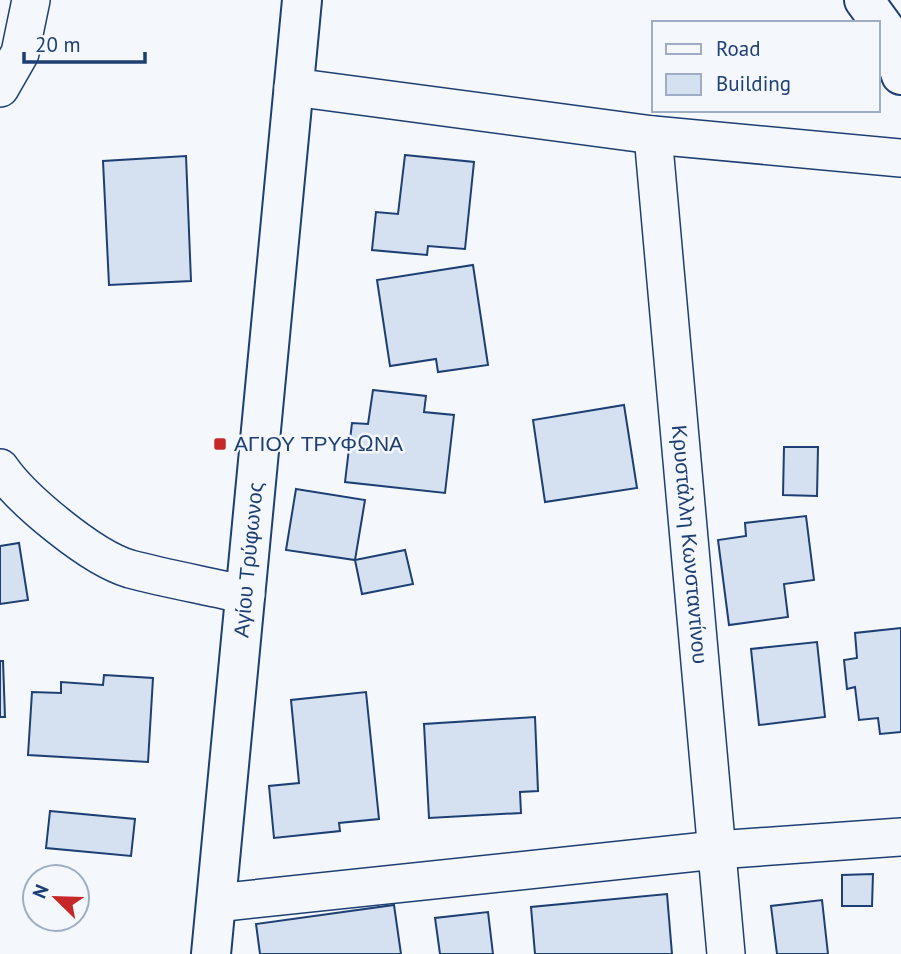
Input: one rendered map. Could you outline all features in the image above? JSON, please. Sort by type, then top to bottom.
[{"type":"main road","name":"Αγίου Τρύφωνος","points":[[211,954],[302,0]]},
{"type":"main road","points":[[864,0],[879,21]]},
{"type":"main road","points":[[880,22],[901,75]]},
{"type":"street","points":[[0,88],[20,53],[31,0]]},
{"type":"street","points":[[293,87],[653,135],[901,158]]},
{"type":"street","name":"Κρυστάλλη Κωνσταντίνου","points":[[653,135],[726,954]]},
{"type":"street","points":[[0,468],[14,489],[69,534],[127,568],[246,595]]},
{"type":"street","points":[[216,903],[716,850],[901,837]]},
{"type":"building","points":[[405,155],[474,162],[465,249],[428,246],[427,255],[372,250],[376,212],[398,214]]},
{"type":"building","points":[[186,156],[191,281],[109,285],[103,161]]},
{"type":"building","points":[[473,265],[488,365],[438,372],[436,359],[390,366],[377,280]]},
{"type":"building","points":[[373,390],[426,396],[424,412],[454,415],[445,493],[345,482],[352,423],[368,424]]},
{"type":"building","points":[[624,405],[637,488],[545,502],[533,420]]},
{"type":"building","points":[[784,447],[818,447],[817,496],[783,495]]},
{"type":"building","points":[[296,489],[365,500],[355,560],[286,550]]},
{"type":"building","points":[[806,516],[814,580],[784,584],[788,617],[729,625],[718,540],[746,536],[745,523]]},
{"type":"building","points":[[19,543],[28,600],[0,604],[0,546]]},
{"type":"building","points":[[405,550],[413,584],[362,594],[355,560]]},
{"type":"building","points":[[901,628],[901,732],[880,734],[878,718],[859,720],[855,687],[847,689],[844,660],[857,658],[855,633]]},
{"type":"building","points":[[817,642],[825,717],[759,725],[751,649]]},
{"type":"building","points":[[0,661],[3,661],[5,717],[0,717]]},
{"type":"building","points":[[104,675],[153,678],[148,762],[28,755],[32,692],[61,693],[61,682],[103,685]]},
{"type":"building","points":[[366,692],[379,819],[339,823],[340,831],[274,838],[269,786],[299,783],[291,700]]},
{"type":"building","points":[[535,717],[538,791],[520,792],[521,813],[429,818],[424,724]]},
{"type":"building","points":[[50,811],[135,819],[131,856],[46,848]]},
{"type":"building","points":[[873,874],[872,906],[842,906],[842,875]]},
{"type":"building","points":[[667,894],[672,954],[535,954],[531,907]]},
{"type":"building","points":[[822,900],[828,954],[777,954],[771,906]]},
{"type":"building","points":[[394,905],[401,954],[260,954],[256,924]]},
{"type":"building","points":[[488,912],[493,954],[440,954],[435,918]]},
{"type":"place","name":"ΑΓΙΟΥ ΤΡΥΦΩΝΑ","points":[[220,444]]}]
